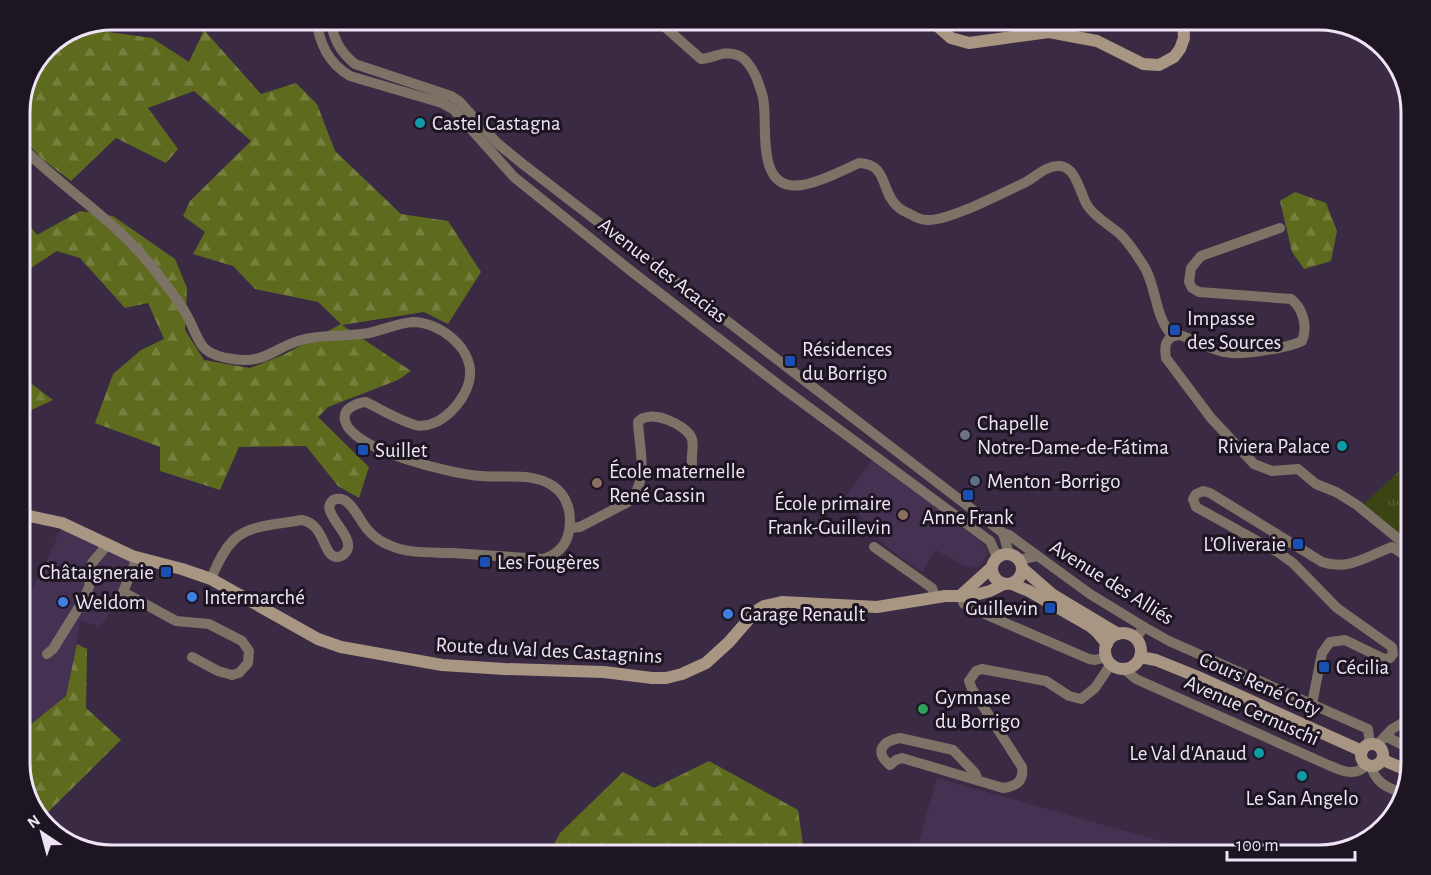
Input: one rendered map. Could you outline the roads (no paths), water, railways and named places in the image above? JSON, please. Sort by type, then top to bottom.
[{"type":"street","name":"Avenue des Acacias","points":[[318,30],[323,48],[334,65],[350,76],[442,103],[453,109],[514,177],[638,277],[784,389],[990,541],[1008,561]]},
{"type":"street","name":"Avenue des Acacias","points":[[332,30],[335,41],[344,55],[355,64],[451,96],[460,102],[497,142],[524,165],[1003,533],[1037,556]]},
{"type":"street","points":[[668,30],[701,58],[729,53],[745,58],[754,72],[764,98],[767,159],[770,170],[784,183],[804,184],[859,163],[868,163],[880,174],[891,198],[898,207],[920,219],[928,220],[964,209],[1026,182],[1046,168],[1055,165],[1065,166],[1071,170],[1089,208],[1129,243],[1146,271],[1161,320],[1172,335]]},
{"type":"street","points":[[942,30],[960,42],[969,43],[1049,32],[1097,41],[1150,66],[1168,62],[1180,49],[1184,38],[1184,30]]},
{"type":"street","points":[[30,155],[50,175],[112,225],[141,255],[186,313],[199,344],[207,351],[232,359],[252,360],[266,358],[302,340],[368,333],[409,322],[422,322],[437,328],[460,347],[470,364],[469,385],[454,409],[437,421],[426,425],[416,425],[366,402],[352,405],[346,412],[345,421],[368,445],[385,453],[480,476],[522,477],[552,485],[566,500],[569,512],[568,537],[560,550],[551,557],[543,559],[407,551],[394,548],[375,537],[348,503],[342,499],[336,499],[329,505],[330,512],[349,546],[344,555],[338,557],[332,555],[316,526],[310,522],[302,520],[250,528],[231,542],[223,553],[211,579]]},
{"type":"street","points":[[1280,228],[1201,256],[1191,268],[1189,282],[1192,288],[1199,292],[1291,299],[1301,310],[1305,333],[1302,341],[1292,346],[1236,353],[1223,352],[1180,335],[1172,335],[1164,347],[1166,358],[1211,418],[1254,464],[1272,471],[1298,469],[1316,484],[1346,497],[1401,540]]},
{"type":"street","points":[[570,528],[580,527],[634,497],[641,479],[638,422],[642,417],[658,417],[680,426],[687,432],[692,440],[692,464]]},
{"type":"street","points":[[1312,705],[1322,652],[1330,642],[1338,639],[1345,640],[1384,659],[1390,658],[1393,654],[1392,647],[1337,608],[1293,563],[1280,553],[1196,507],[1193,499],[1196,494],[1203,491],[1210,493],[1322,562],[1334,566],[1351,564],[1392,547],[1401,553]]},
{"type":"street","name":"Route du Val des Castagnins","points":[[30,516],[62,523],[137,558],[211,579],[318,639],[341,646],[442,665],[604,672],[666,678],[682,674],[706,663],[729,642],[756,611],[771,604],[782,602],[870,608],[940,597],[971,596],[1008,584]]},
{"type":"street","points":[[1003,533],[1008,561],[1021,576],[1008,584]]},
{"type":"street","points":[[47,654],[53,649],[84,599],[89,587],[93,563],[108,544]]},
{"type":"street","points":[[874,547],[932,588],[940,597]]},
{"type":"street","name":"Avenue des Alliés","points":[[1008,561],[1037,556],[1105,605],[1169,641],[1368,729],[1373,744],[1401,748]]},
{"type":"street","points":[[137,558],[123,592],[176,621],[216,626],[242,641],[249,651],[248,663],[244,669],[232,675],[218,671],[192,657]]},
{"type":"street","points":[[1008,561],[996,580],[1029,591],[1090,626],[1107,644]]},
{"type":"street","points":[[1008,561],[1053,595],[1118,634],[1131,634],[1141,647],[1140,657],[1131,667],[1124,669],[1108,661],[1089,659],[964,604],[960,596],[1008,561]]},
{"type":"street","points":[[1136,638],[1144,627]]},
{"type":"street","points":[[978,780],[975,773],[953,750],[900,738],[892,739],[884,745],[881,752],[883,759],[890,765],[902,758],[1004,788],[1018,783],[1023,774],[1022,767],[969,681],[976,671],[982,669],[1046,681],[1069,696],[1081,699],[1095,687],[1108,661],[1107,644],[1118,634]]},
{"type":"street","name":"Cours René Coty","points":[[1140,657],[1156,660],[1373,744]]},
{"type":"street","name":"Avenue Cernuschi","points":[[1124,669],[1136,679],[1326,764],[1353,772],[1369,766]]},
{"type":"street","points":[[1396,791],[1381,784],[1361,757],[1373,744],[1401,724]]},
{"type":"street","points":[[1373,744],[1382,750],[1383,760]]},
{"type":"street","points":[[1369,766],[1378,765],[1383,760]]},
{"type":"street","points":[[1383,760],[1401,767]]},
{"type":"place","name":"Castel Castagna","points":[[420,123]]},
{"type":"place","name":"Impasse des Sources","points":[[1175,330]]},
{"type":"place","name":"Résidences du Borrigo","points":[[790,361]]},
{"type":"place","name":"Chapelle Notre-Dame-de-Fátima","points":[[965,435]]},
{"type":"place","name":"Riviera Palace","points":[[1342,446]]},
{"type":"place","name":"Suillet","points":[[363,450]]},
{"type":"place","name":"Menton -Borrigo","points":[[975,481]]},
{"type":"place","name":"École maternelle René Cassin","points":[[597,483]]},
{"type":"place","name":"Anne Frank","points":[[968,495]]},
{"type":"place","name":"École primaire Frank-Guillevin","points":[[903,515]]},
{"type":"place","name":"L’Oliveraie","points":[[1298,544]]},
{"type":"place","name":"Les Fougères","points":[[485,562]]},
{"type":"place","name":"Châtaigneraie","points":[[166,572]]},
{"type":"place","name":"Intermarché","points":[[192,597]]},
{"type":"place","name":"Weldom","points":[[63,602]]},
{"type":"place","name":"Guillevin","points":[[1050,608]]},
{"type":"place","name":"Garage Renault","points":[[728,614]]},
{"type":"place","name":"Cécilia","points":[[1324,667]]},
{"type":"place","name":"Gymnase du Borrigo","points":[[923,709]]},
{"type":"place","name":"Le Val d'Anaud","points":[[1259,753]]},
{"type":"place","name":"Le San Angelo","points":[[1302,776]]}]
